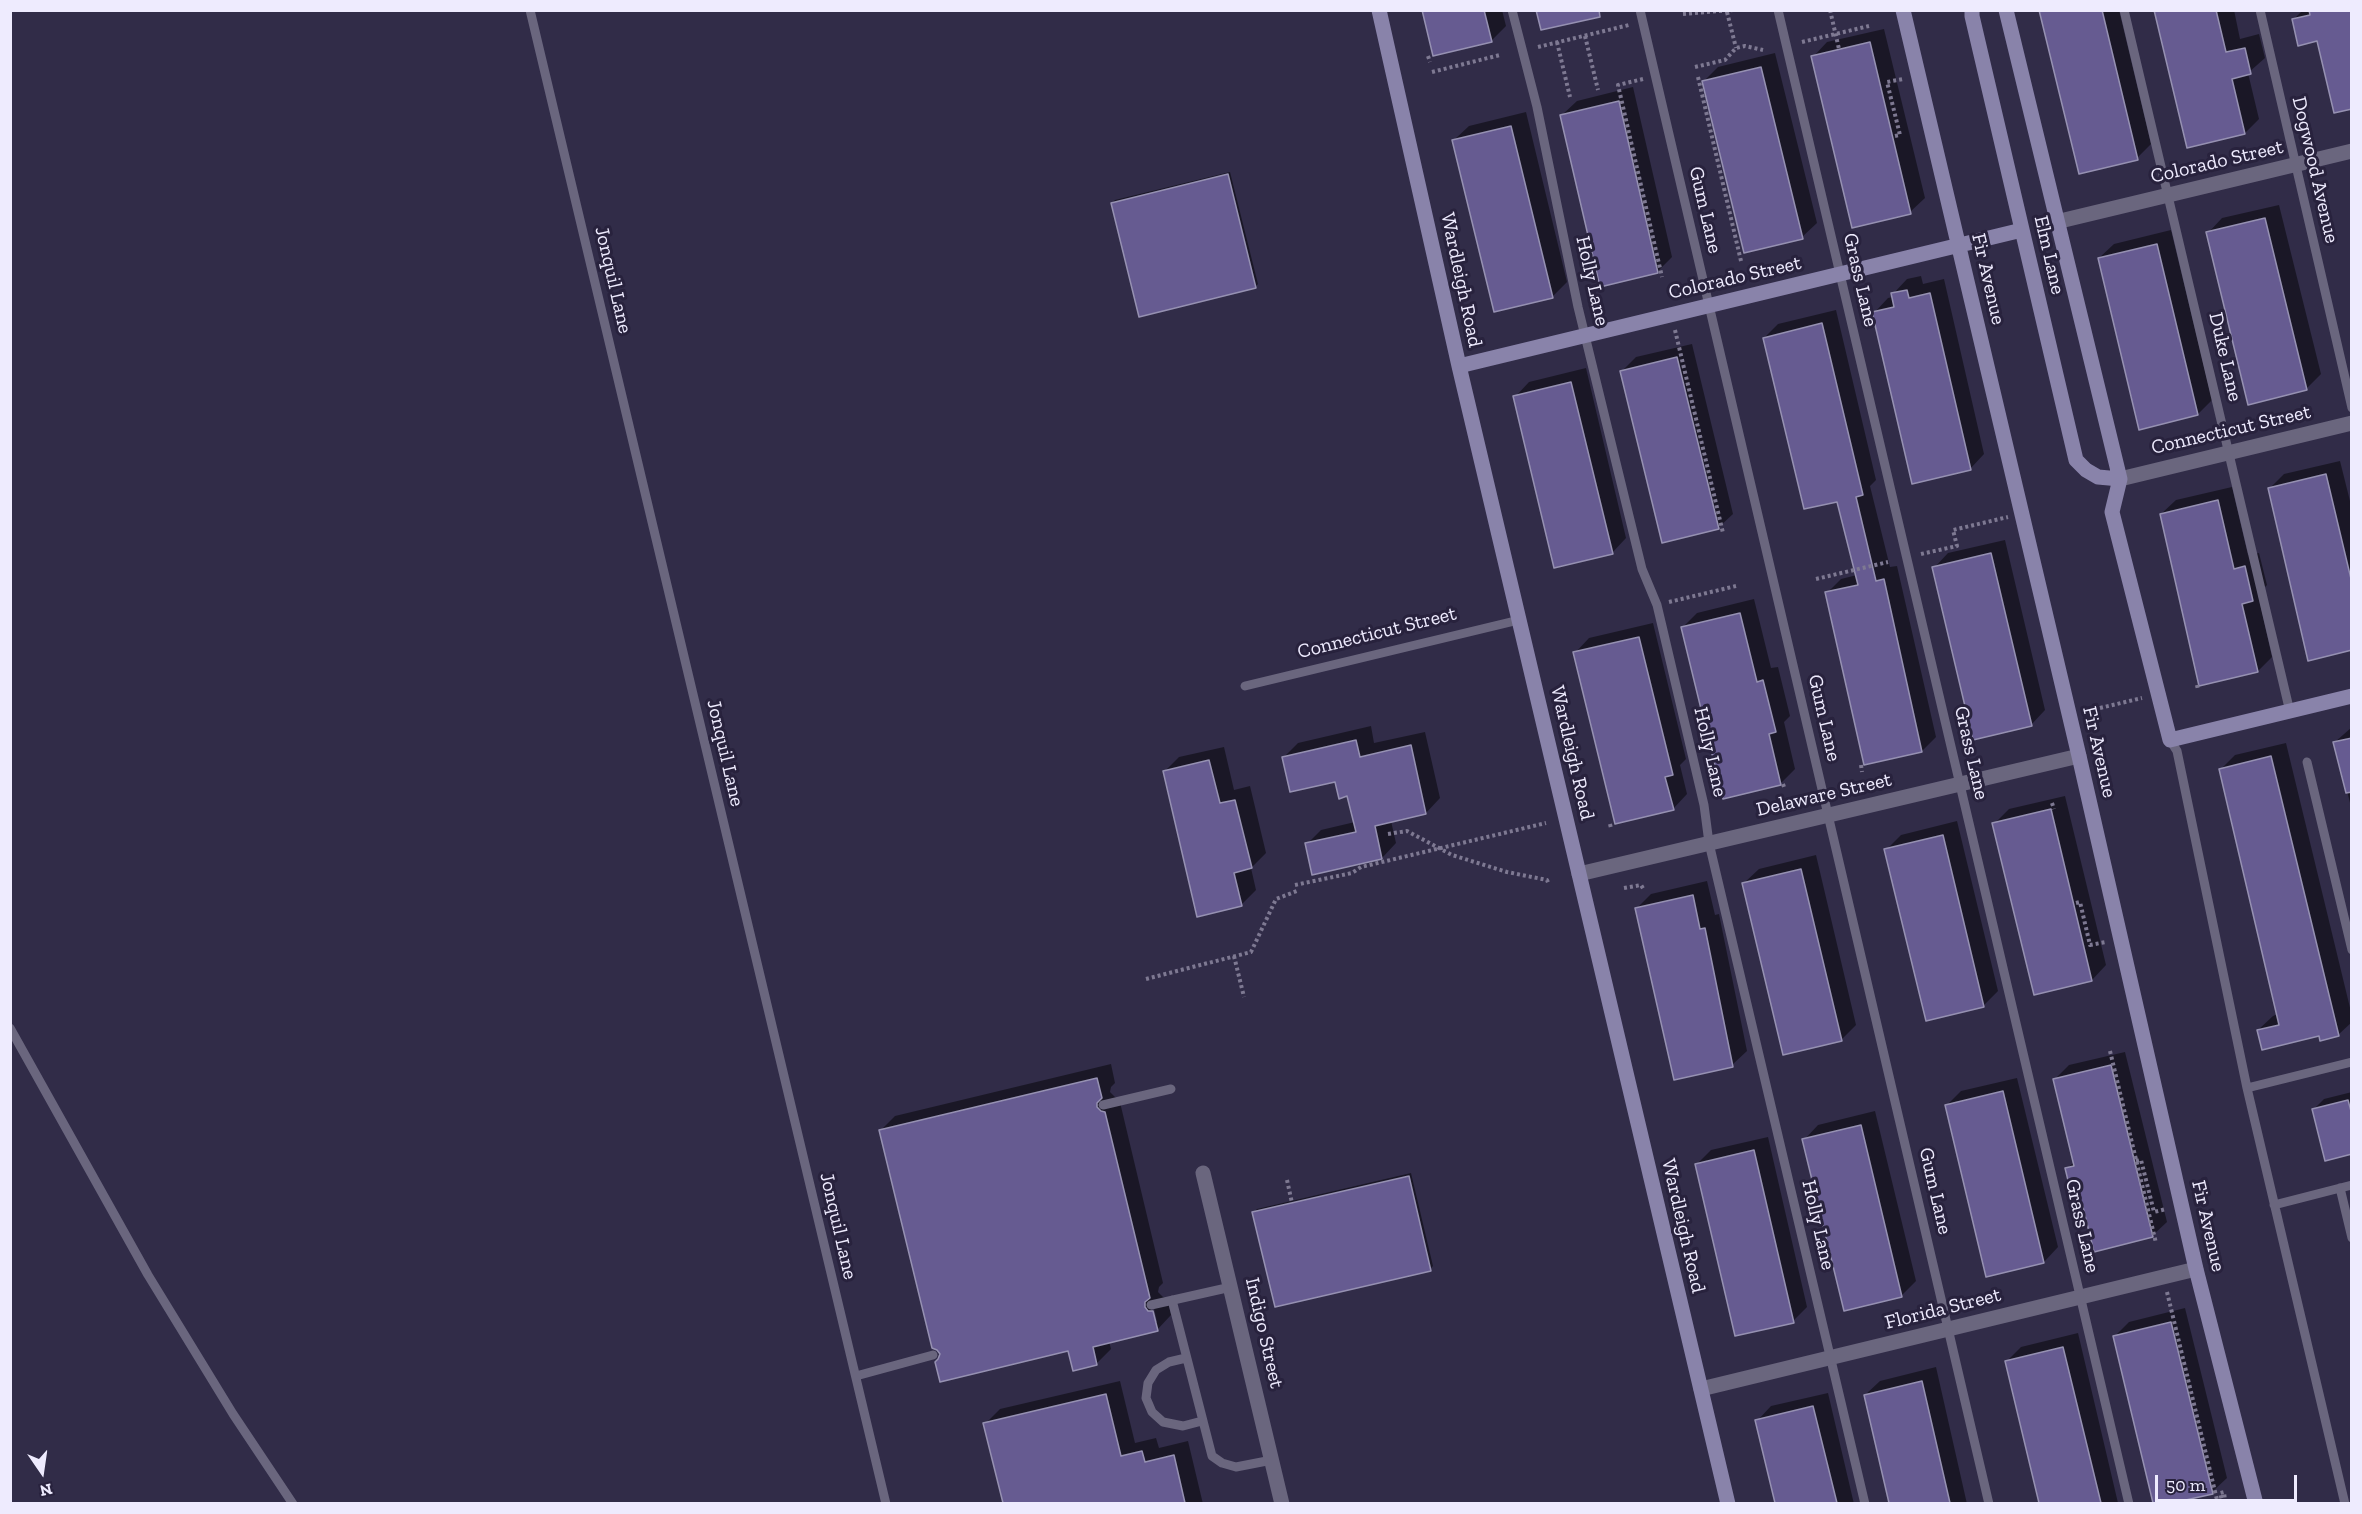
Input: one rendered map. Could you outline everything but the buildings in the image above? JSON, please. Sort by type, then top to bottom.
[{"type":"street","name":"Wardleigh Road","points":[[1379,10],[1459,366],[1728,1503]]},
{"type":"street","name":"Fir Avenue","points":[[1903,10],[2079,756],[2196,1269],[2256,1503]]},
{"type":"street","name":"Elm Lane","points":[[1972,10],[2076,460],[2098,477],[2120,479]]},
{"type":"street","name":"Elm Lane","points":[[2006,10],[2120,479],[2112,512],[2170,740]]},
{"type":"street","name":"Colorado Street","points":[[2056,222],[2352,151]]},
{"type":"street","name":"Colorado Street","points":[[1459,366],[2022,230]]},
{"type":"street","name":"Connecticut Street","points":[[2120,479],[2352,423]]},
{"type":"street","points":[[2170,740],[2352,696]]},
{"type":"street","name":"Delaware Street","points":[[1579,874],[2079,756]]},
{"type":"street","name":"Indigo Street","points":[[1203,1173],[1282,1503]]},
{"type":"street","name":"Florida Street","points":[[1701,1389],[2196,1269]]},
{"type":"lane","name":"Jonquil Lane","points":[[530,10],[886,1503]]},
{"type":"lane","name":"Holly Lane","points":[[1512,10],[1537,107],[1585,335],[1642,569],[1657,605],[1662,626],[1704,806],[1709,843],[1864,1503]]},
{"type":"lane","name":"Gum Lane","points":[[1640,10],[1989,1503]]},
{"type":"lane","name":"Grass Lane","points":[[1778,10],[2129,1503]]},
{"type":"lane","name":"Duke Lane","points":[[2124,10],[2290,712]]},
{"type":"lane","name":"Dogwood Avenue","points":[[2260,10],[2352,408]]},
{"type":"lane","name":"Connecticut Street","points":[[1245,686],[1519,620]]},
{"type":"lane","points":[[2170,740],[2178,751],[2247,1088],[2274,1205],[2347,1490],[2345,1503]]},
{"type":"lane","points":[[2307,762],[2352,950]]},
{"type":"lane","points":[[10,1028],[148,1275],[233,1414],[293,1503]]},
{"type":"lane","points":[[2247,1088],[2352,1062]]},
{"type":"lane","points":[[1103,1105],[1171,1089]]},
{"type":"lane","points":[[2274,1205],[2352,1185]]},
{"type":"lane","points":[[2340,1188],[2352,1238]]},
{"type":"lane","points":[[1151,1305],[1231,1287]]},
{"type":"lane","points":[[1172,1300],[1212,1456],[1222,1463],[1243,1467],[1272,1460]]},
{"type":"lane","points":[[856,1376],[933,1355]]},
{"type":"lane","points":[[1186,1358],[1169,1362],[1156,1370],[1148,1383],[1146,1398],[1152,1412],[1163,1422],[1183,1426],[1202,1421]]},
{"type":"path","points":[[1830,10],[1839,49]]},
{"type":"path","points":[[1683,14],[1730,11],[1736,48]]},
{"type":"path","points":[[1538,46],[1629,25]]},
{"type":"path","points":[[1802,42],[1869,26]]},
{"type":"path","points":[[1585,36],[1598,90]]},
{"type":"path","points":[[1557,42],[1570,97]]},
{"type":"path","points":[[1695,67],[1725,60],[1736,48],[1745,46],[1763,50]]},
{"type":"path","points":[[1432,72],[1500,55]]},
{"type":"path","points":[[1428,56],[1430,62]]},
{"type":"path","points":[[1698,77],[1741,261]]},
{"type":"path","points":[[1643,79],[1618,85],[1662,277]]},
{"type":"path","points":[[1887,82],[1900,135],[1895,136]]},
{"type":"path","points":[[1675,326],[1724,532]]},
{"type":"path","points":[[1921,554],[1957,546],[1953,530],[2021,513]]},
{"type":"path","points":[[1816,579],[1888,562]]},
{"type":"path","points":[[1668,602],[1736,586]]},
{"type":"path","points":[[2100,708],[2142,698]]},
{"type":"path","points":[[1967,739],[1968,745]]},
{"type":"path","points":[[1861,765],[1862,772]]},
{"type":"path","points":[[2052,803],[2054,809]]},
{"type":"path","points":[[1295,885],[1352,873],[1362,867],[1546,824]]},
{"type":"path","points":[[1389,834],[1407,831],[1452,855],[1507,872],[1547,880],[1549,885]]},
{"type":"path","points":[[1624,888],[1641,885],[1644,890]]},
{"type":"path","points":[[1146,979],[1251,951],[1276,899],[1297,891]]},
{"type":"path","points":[[2076,903],[2080,902],[2090,945]]},
{"type":"path","points":[[1234,956],[1244,997]]},
{"type":"path","points":[[2110,1051],[2156,1243]]},
{"type":"path","points":[[2136,1161],[2141,1160],[2154,1212]]},
{"type":"path","points":[[1287,1180],[1292,1203]]},
{"type":"path","points":[[2166,1292],[2222,1502]]}]
